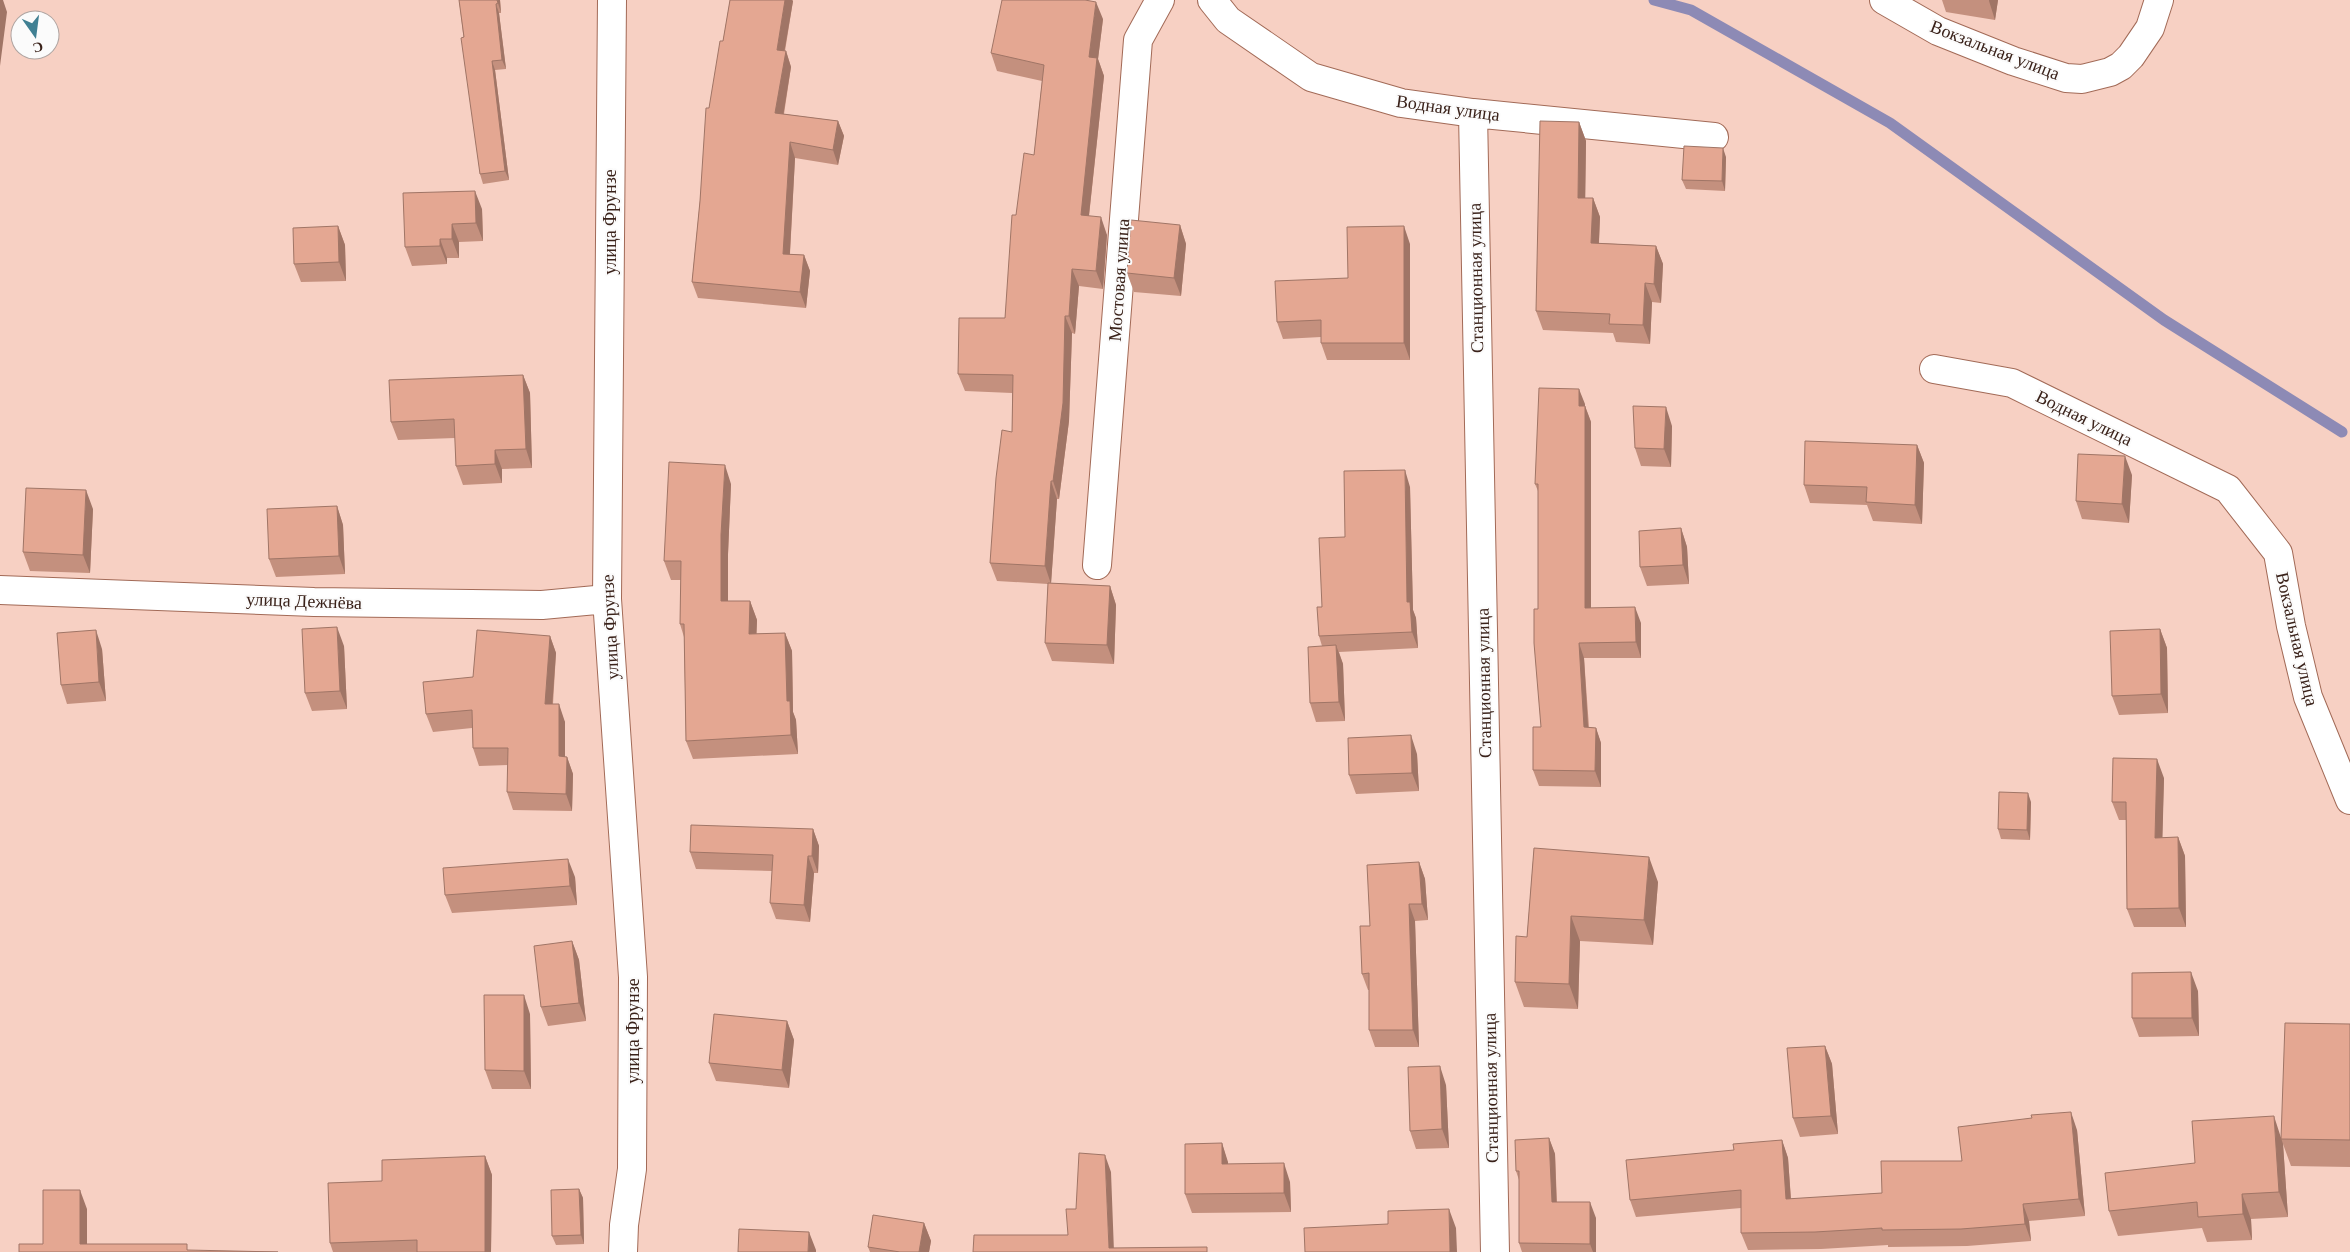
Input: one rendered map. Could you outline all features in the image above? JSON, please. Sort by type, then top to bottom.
[{"type":"street","name":"улица Фрунзе","points":[[612,0],[607,599],[633,977],[632,1169],[624,1226],[623,1252]]},
{"type":"street","name":"Мостовая улица","points":[[1097,565],[1138,40],[1160,0]]},
{"type":"street","name":"Водная улица","points":[[1212,0],[1228,20],[1311,77],[1401,103],[1473,113],[1714,137]]},
{"type":"street","name":"Вокзальная улица","points":[[1884,0],[1938,31],[1963,41],[2066,78],[2082,79],[2110,72],[2121,66],[2131,56],[2150,28],[2158,0]]},
{"type":"street","name":"Станционная улица","points":[[1473,113],[1494,1252]]},
{"type":"street","name":"Водная улица","points":[[1934,369],[2012,383],[2228,489]]},
{"type":"street","name":"Вокзальная улица","points":[[2228,489],[2278,553],[2291,626],[2308,697],[2350,800]]},
{"type":"street","name":"улица Дежнёва","points":[[0,590],[314,602],[542,605],[607,599]]},
{"type":"building","points":[[459,0],[497,0],[498,3],[496,4],[502,60],[492,61],[505,171],[480,174],[461,38],[464,37]]},
{"type":"building","points":[[730,0],[785,0],[777,50],[786,51],[775,113],[838,121],[833,150],[790,142],[783,254],[804,255],[800,292],[692,282],[706,108],[709,108],[720,41],[723,41]]},
{"type":"building","points":[[1002,0],[1085,0],[1096,2],[1089,57],[1097,58],[1081,215],[1101,217],[1096,271],[1072,269],[1069,316],[1065,316],[1063,403],[1053,481],[1051,481],[1045,566],[990,563],[996,478],[1002,430],[1012,432],[1013,375],[958,374],[959,318],[1005,318],[1012,215],[1016,215],[1024,153],[1034,155],[1044,65],[991,53]]},
{"type":"building","points":[[1540,121],[1579,122],[1578,198],[1593,198],[1591,243],[1656,246],[1654,284],[1645,283],[1643,325],[1609,324],[1610,314],[1536,311]]},
{"type":"building","points":[[1684,146],[1723,148],[1722,181],[1682,180]]},
{"type":"building","points":[[475,191],[476,223],[452,224],[452,239],[440,239],[440,246],[405,247],[403,193]]},
{"type":"building","points":[[1131,220],[1180,225],[1174,278],[1127,273]]},
{"type":"building","points":[[338,226],[339,262],[294,264],[293,228]]},
{"type":"building","points":[[1404,226],[1404,343],[1321,343],[1321,320],[1277,322],[1275,281],[1348,278],[1347,227]]},
{"type":"building","points":[[523,375],[526,449],[495,450],[495,464],[456,466],[454,419],[391,422],[389,380]]},
{"type":"building","points":[[1539,388],[1579,389],[1579,406],[1585,406],[1585,608],[1635,607],[1636,642],[1579,643],[1584,727],[1596,728],[1595,771],[1533,770],[1533,727],[1541,727],[1534,643],[1534,609],[1538,609],[1538,484],[1535,484]]},
{"type":"building","points":[[1633,406],[1666,407],[1664,449],[1635,448]]},
{"type":"building","points":[[1805,441],[1917,445],[1915,505],[1866,502],[1867,487],[1804,485]]},
{"type":"building","points":[[2078,454],[2125,456],[2122,504],[2076,501]]},
{"type":"building","points":[[669,462],[725,465],[721,535],[721,601],[750,601],[749,634],[785,633],[787,701],[790,701],[791,735],[686,741],[684,624],[680,624],[681,561],[664,561]]},
{"type":"building","points":[[1405,470],[1407,602],[1410,602],[1412,632],[1319,636],[1317,607],[1322,607],[1319,538],[1345,537],[1344,471]]},
{"type":"building","points":[[26,488],[86,490],[83,555],[23,552]]},
{"type":"building","points":[[337,506],[339,556],[269,559],[267,509]]},
{"type":"building","points":[[1681,528],[1683,565],[1640,567],[1639,531]]},
{"type":"building","points":[[1048,583],[1110,586],[1107,645],[1045,643]]},
{"type":"building","points":[[337,627],[340,691],[305,693],[302,629]]},
{"type":"building","points":[[2160,629],[2161,694],[2112,696],[2110,631]]},
{"type":"building","points":[[96,630],[99,682],[61,685],[57,633]]},
{"type":"building","points":[[477,630],[550,636],[545,704],[559,704],[559,756],[567,757],[566,794],[507,792],[508,748],[473,748],[472,710],[426,714],[423,682],[473,677]]},
{"type":"building","points":[[1336,645],[1339,702],[1310,703],[1308,647]]},
{"type":"building","points":[[1411,735],[1412,773],[1349,775],[1348,738]]},
{"type":"building","points":[[2113,758],[2157,759],[2155,838],[2178,837],[2179,908],[2127,909],[2126,802],[2112,802]]},
{"type":"building","points":[[1999,792],[2028,793],[2027,830],[1998,829]]},
{"type":"building","points":[[691,825],[813,829],[812,856],[808,856],[804,905],[770,903],[773,855],[690,852]]},
{"type":"building","points":[[1534,848],[1649,857],[1644,920],[1571,916],[1569,984],[1515,982],[1516,936],[1527,937]]},
{"type":"building","points":[[568,859],[570,886],[445,895],[443,868]]},
{"type":"building","points":[[1419,862],[1422,904],[1409,904],[1413,1030],[1369,1030],[1369,973],[1362,974],[1360,926],[1370,926],[1367,865]]},
{"type":"building","points":[[572,941],[579,1003],[541,1007],[534,946]]},
{"type":"building","points":[[2191,972],[2192,1018],[2132,1018],[2132,973]]},
{"type":"building","points":[[484,995],[524,995],[524,1071],[485,1070]]},
{"type":"building","points":[[714,1014],[787,1021],[782,1070],[709,1063]]},
{"type":"building","points":[[2285,1023],[2350,1024],[2350,1140],[2281,1139]]},
{"type":"building","points":[[1825,1046],[1831,1116],[1793,1118],[1787,1048]]},
{"type":"building","points":[[1440,1066],[1442,1129],[1410,1131],[1408,1067]]},
{"type":"building","points":[[2071,1112],[2079,1199],[2023,1204],[2025,1224],[1961,1229],[1882,1230],[1882,1228],[1815,1232],[1741,1233],[1741,1190],[1630,1200],[1626,1160],[1734,1150],[1733,1144],[1782,1140],[1786,1199],[1882,1193],[1881,1161],[1962,1161],[1958,1127],[2032,1118],[2031,1115]]},
{"type":"building","points":[[2274,1116],[2279,1192],[2242,1194],[2243,1214],[2198,1217],[2197,1202],[2109,1211],[2105,1173],[2195,1163],[2192,1121]]},
{"type":"building","points":[[1549,1138],[1552,1202],[1590,1202],[1590,1244],[1519,1243],[1519,1171],[1516,1171],[1515,1140]]},
{"type":"building","points":[[1222,1143],[1222,1164],[1284,1163],[1284,1193],[1185,1194],[1185,1144]]},
{"type":"building","points":[[1079,1153],[1105,1155],[1109,1248],[1207,1247],[1207,1252],[973,1252],[974,1235],[1068,1235],[1066,1209],[1076,1209]]},
{"type":"building","points":[[485,1156],[485,1252],[417,1252],[417,1240],[330,1243],[328,1183],[382,1181],[382,1160]]},
{"type":"building","points":[[579,1189],[581,1235],[552,1236],[551,1190]]},
{"type":"building","points":[[43,1190],[80,1190],[80,1244],[187,1244],[187,1250],[278,1252],[19,1252],[19,1244],[43,1244]]},
{"type":"building","points":[[1449,1209],[1450,1252],[1305,1252],[1304,1228],[1388,1224],[1388,1211]]},
{"type":"building","points":[[873,1215],[924,1223],[919,1252],[900,1252],[868,1247]]},
{"type":"building","points":[[739,1229],[809,1232],[808,1252],[738,1252]]},
{"type":"waterway","points":[[1654,0],[1691,10],[1890,123],[2164,320],[2342,432]]}]
